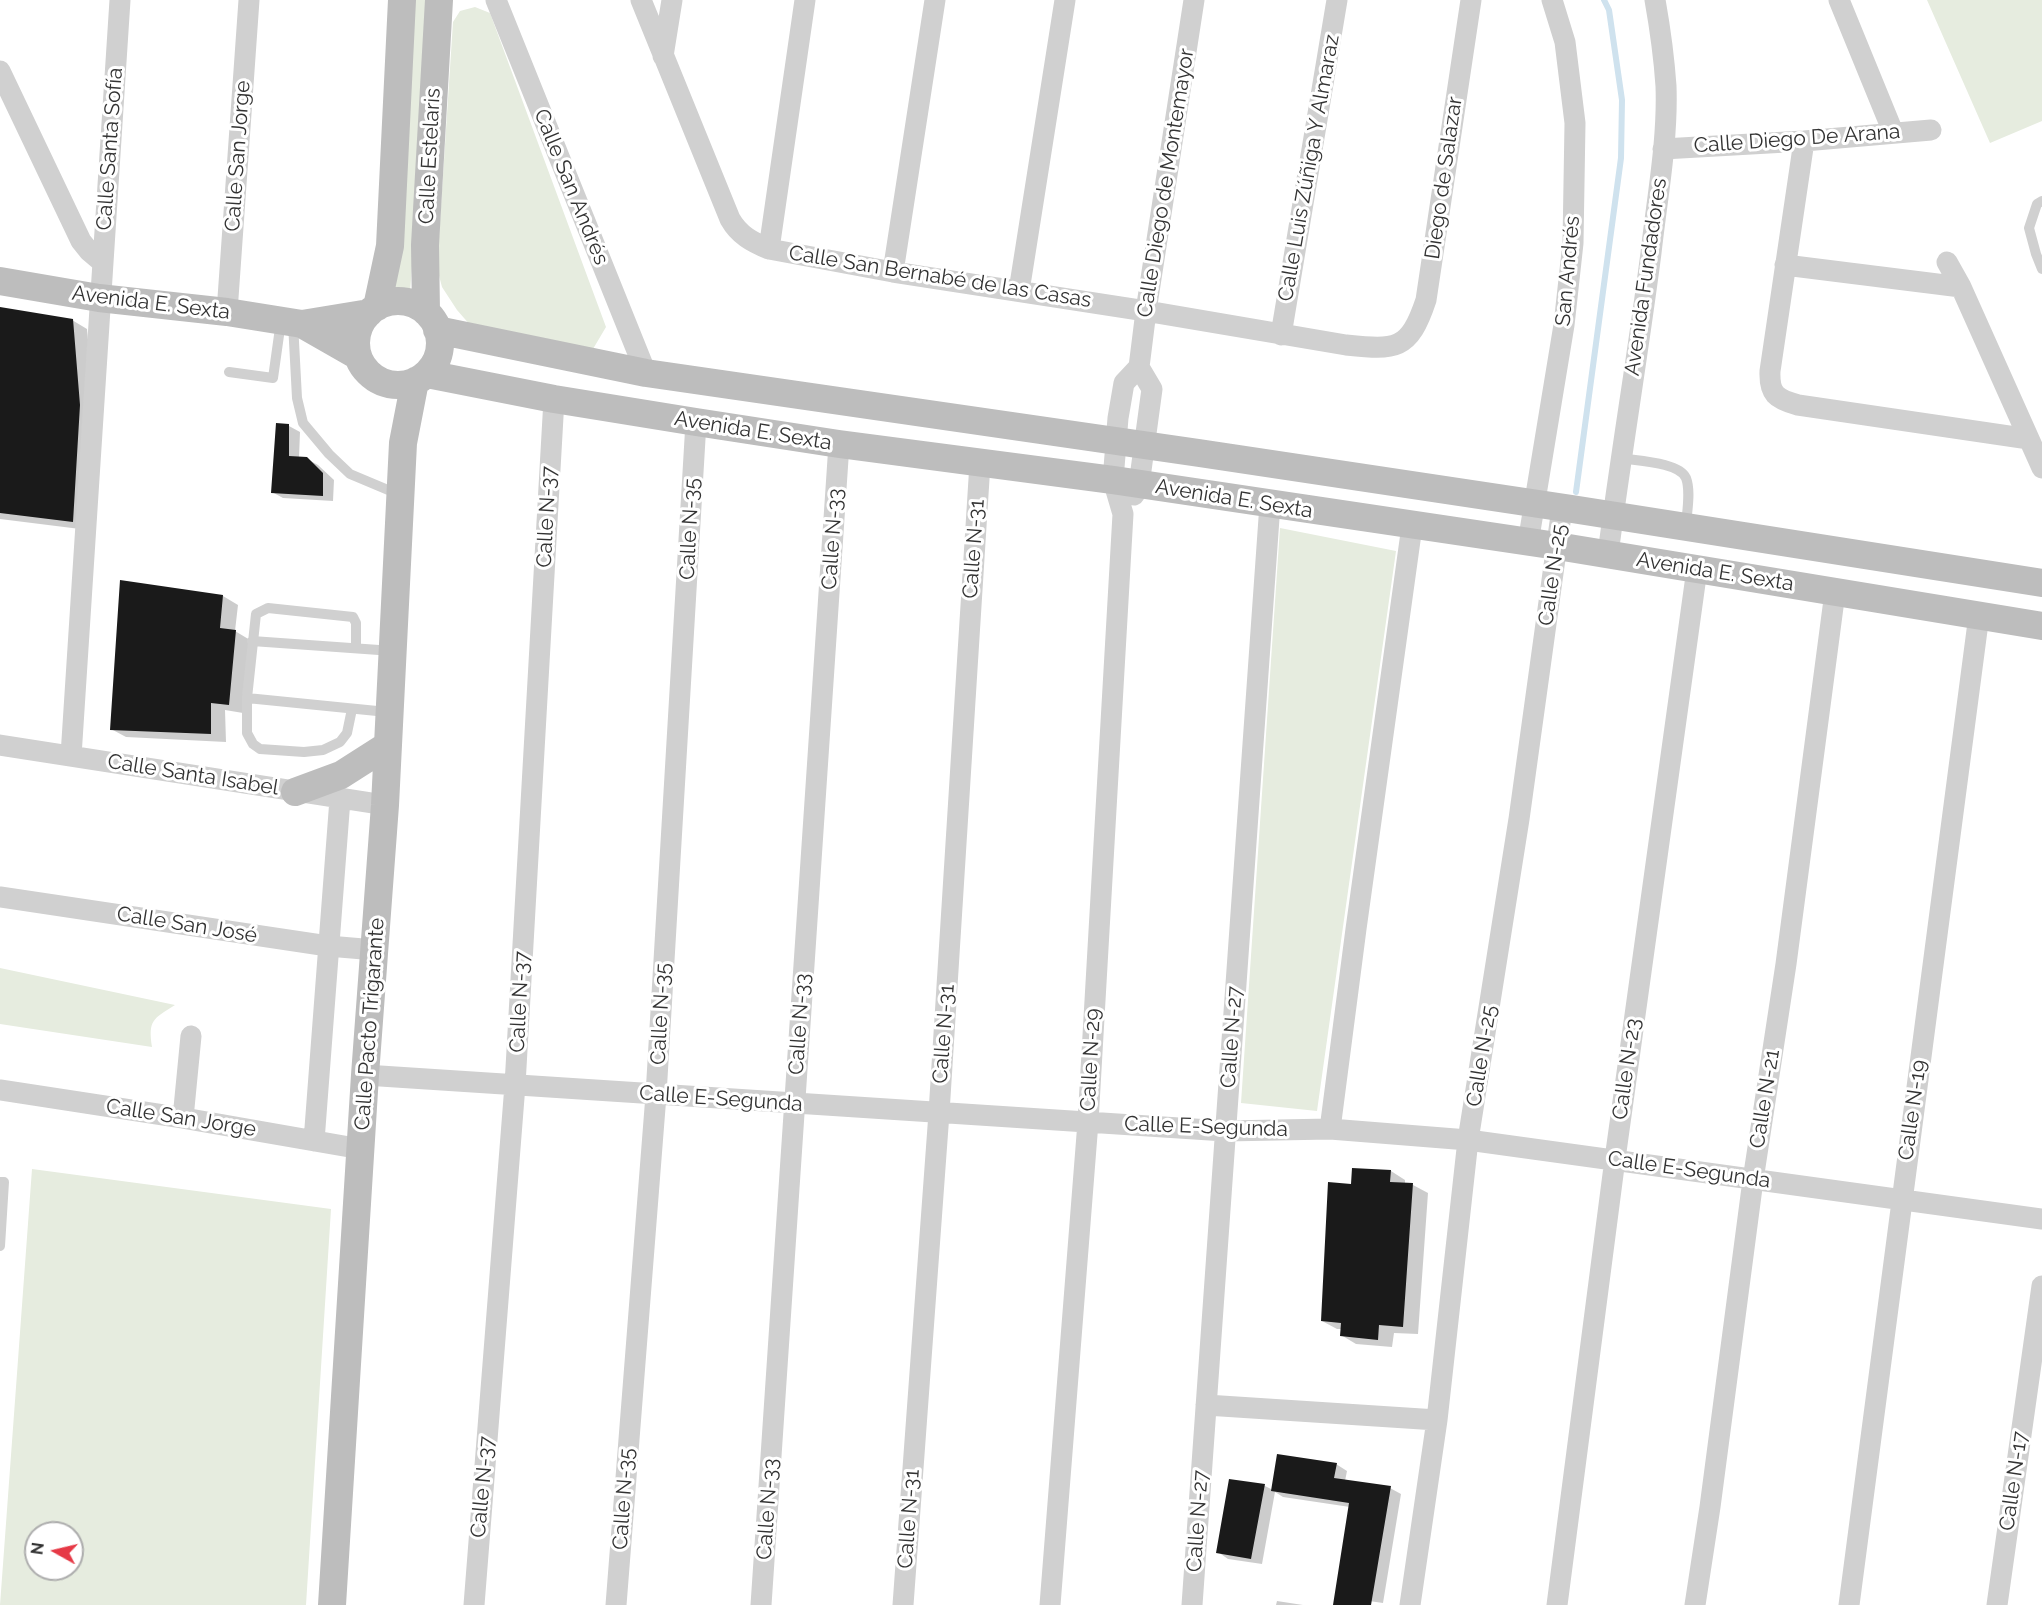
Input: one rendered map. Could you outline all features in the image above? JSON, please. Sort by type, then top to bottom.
[{"type":"street","name":"Calle Santa Sofía","points":[[71,756],[120,0]]},
{"type":"street","name":"Calle San Jorge","points":[[227,312],[249,0]]},
{"type":"street","name":"Calle Estelaris","points":[[373,310],[390,246],[402,0]]},
{"type":"street","name":"Calle Estelaris","points":[[431,321],[425,245],[439,0]]},
{"type":"street","name":"Calle San Andrés","points":[[496,0],[646,373]]},
{"type":"street","name":"Calle San Bernabé de las Casas","points":[[641,0],[734,226],[751,242],[769,249],[893,272],[1146,310],[1281,335],[1375,348],[1395,345]]},
{"type":"street","points":[[663,56],[672,0]]},
{"type":"street","points":[[769,249],[805,0]]},
{"type":"street","points":[[893,272],[935,0]]},
{"type":"street","points":[[1019,291],[1065,0]]},
{"type":"street","name":"Calle Diego de Montemayor","points":[[1126,482],[1115,441],[1123,384],[1139,367],[1194,0]]},
{"type":"street","name":"Calle Luis Zúñiga Y Almaraz","points":[[1281,335],[1337,0]]},
{"type":"street","name":"Diego de Salazar","points":[[1395,345],[1409,338],[1419,323],[1426,300],[1471,0]]},
{"type":"street","name":"San Andrés","points":[[1528,543],[1564,325],[1573,243],[1575,123],[1565,42],[1552,0]]},
{"type":"street","name":"Avenida Fundadores","points":[[1608,554],[1620,458],[1646,295],[1663,149],[1666,86],[1655,0]]},
{"type":"street","points":[[1839,0],[1893,132]]},
{"type":"street","points":[[0,71],[81,241],[102,262]]},
{"type":"street","name":"Calle Diego De Arana","points":[[1663,149],[1804,141],[1931,130]]},
{"type":"street","points":[[1804,141],[1770,384],[1775,394],[1782,401],[1797,405],[2028,439]]},
{"type":"street","points":[[1947,262],[1961,287],[2042,468]]},
{"type":"street","points":[[1785,265],[1961,287]]},
{"type":"street","name":"Avenida E. Sexta","points":[[0,281],[99,298],[227,312],[292,322],[373,310]]},
{"type":"street","points":[[395,302],[411,304],[431,321],[440,346],[436,361],[421,378],[402,385],[389,384],[368,373],[358,356],[356,346],[358,329],[373,310],[395,302]]},
{"type":"street","name":"Avenida E. Sexta","points":[[431,321],[646,373],[1145,445],[2042,583]]},
{"type":"street","name":"Avenida E. Sexta","points":[[292,322],[358,356]]},
{"type":"street","points":[[1126,482],[1145,445],[1152,389],[1139,367]]},
{"type":"street","name":"Avenida E. Sexta","points":[[421,378],[839,444],[1126,482],[1557,546],[2042,626]]},
{"type":"street","name":"Calle Pacto Trigarante","points":[[332,1605],[365,1075],[385,805],[403,443],[421,378]]},
{"type":"street","name":"Calle Pacto Trigarante","points":[[376,379],[403,443]]},
{"type":"street","name":"Calle N-37","points":[[474,1605],[515,1085],[554,399]]},
{"type":"street","name":"Calle N-35","points":[[616,1605],[656,1095],[696,422]]},
{"type":"street","name":"Calle N-33","points":[[761,1605],[839,444]]},
{"type":"street","name":"Calle N-31","points":[[903,1605],[939,1113],[980,462]]},
{"type":"street","name":"Calle N-29","points":[[1050,1605],[1088,1122],[1126,482]]},
{"type":"street","name":"Calle N-27","points":[[1192,1605],[1270,504]]},
{"type":"street","name":"Calle N-25","points":[[1410,1605],[1437,1420],[1468,1140],[1519,819],[1562,508]]},
{"type":"street","points":[[1330,1129],[1412,526]]},
{"type":"street","name":"Calle N-23","points":[[1557,1605],[1614,1159],[1697,568]]},
{"type":"street","name":"Calle N-21","points":[[1695,1605],[1753,1180],[1786,964],[1835,592]]},
{"type":"street","name":"Calle N-19","points":[[1849,1605],[1979,615]]},
{"type":"street","name":"Calle Santa Isabel","points":[[0,745],[385,805]]},
{"type":"street","points":[[295,792],[341,775],[388,745]]},
{"type":"street","points":[[314,1141],[340,799]]},
{"type":"street","name":"Calle San José","points":[[0,897],[328,946],[375,950]]},
{"type":"street","points":[[183,1118],[191,1036]]},
{"type":"street","name":"Calle E-Segunda","points":[[365,1075],[1225,1131],[1330,1129],[1468,1140],[2042,1219]]},
{"type":"street","name":"Calle San Jorge","points":[[0,1090],[183,1118],[361,1149]]},
{"type":"street","name":"Calle N-17","points":[[1997,1605],[2042,1286]]},
{"type":"street","points":[[1206,1406],[1437,1420]]},
{"type":"lane","points":[[2042,201],[2037,204],[2029,228],[2042,269]]},
{"type":"lane","points":[[229,372],[273,378],[292,322]]},
{"type":"lane","points":[[292,322],[297,398],[303,423],[329,454],[350,474],[400,495]]},
{"type":"lane","points":[[1620,458],[1670,466],[1679,470],[1686,478],[1688,494],[1686,528]]},
{"type":"lane","points":[[352,709],[347,733],[340,742],[323,750],[304,752],[260,749],[253,744],[247,733],[247,699],[256,614],[268,608],[353,617],[356,623],[356,648]]},
{"type":"lane","points":[[252,641],[393,651]]},
{"type":"lane","points":[[247,699],[390,712]]},
{"type":"lane","points":[[0,1182],[4,1182],[0,1246]]},
{"type":"shaded area","points":[[414,0],[432,0],[410,292],[394,290]]},
{"type":"shaded area","points":[[1927,0],[2042,0],[2042,121],[1990,143]]},
{"type":"shaded area","points":[[475,7],[490,13],[606,327],[593,349],[471,326],[442,287],[437,268],[453,22],[460,11]]},
{"type":"shaded area","points":[[1280,528],[1396,551],[1317,1111],[1241,1103]]},
{"type":"shaded area","points":[[0,968],[175,1005],[154,1021],[151,1031],[152,1047],[0,1024]]},
{"type":"shaded area","points":[[32,1169],[331,1209],[306,1605],[0,1605]]},
{"type":"building","points":[[0,307],[73,319],[80,405],[73,522],[0,513]]},
{"type":"building","points":[[276,423],[289,424],[289,456],[307,457],[323,473],[323,496],[271,493]]},
{"type":"building","points":[[120,580],[223,595],[220,628],[236,630],[229,705],[211,703],[211,734],[110,730]]},
{"type":"building","points":[[1352,1168],[1391,1170],[1390,1182],[1413,1183],[1403,1327],[1379,1325],[1378,1340],[1340,1336],[1341,1323],[1321,1321],[1328,1182],[1351,1184]]},
{"type":"building","points":[[1277,1454],[1337,1463],[1334,1478],[1391,1486],[1371,1605],[1333,1605],[1349,1503],[1271,1491]]},
{"type":"building","points":[[1229,1479],[1265,1484],[1251,1559],[1216,1553]]},
{"type":"waterway","points":[[1576,492],[1621,158],[1622,100],[1609,10],[1604,0]]}]
